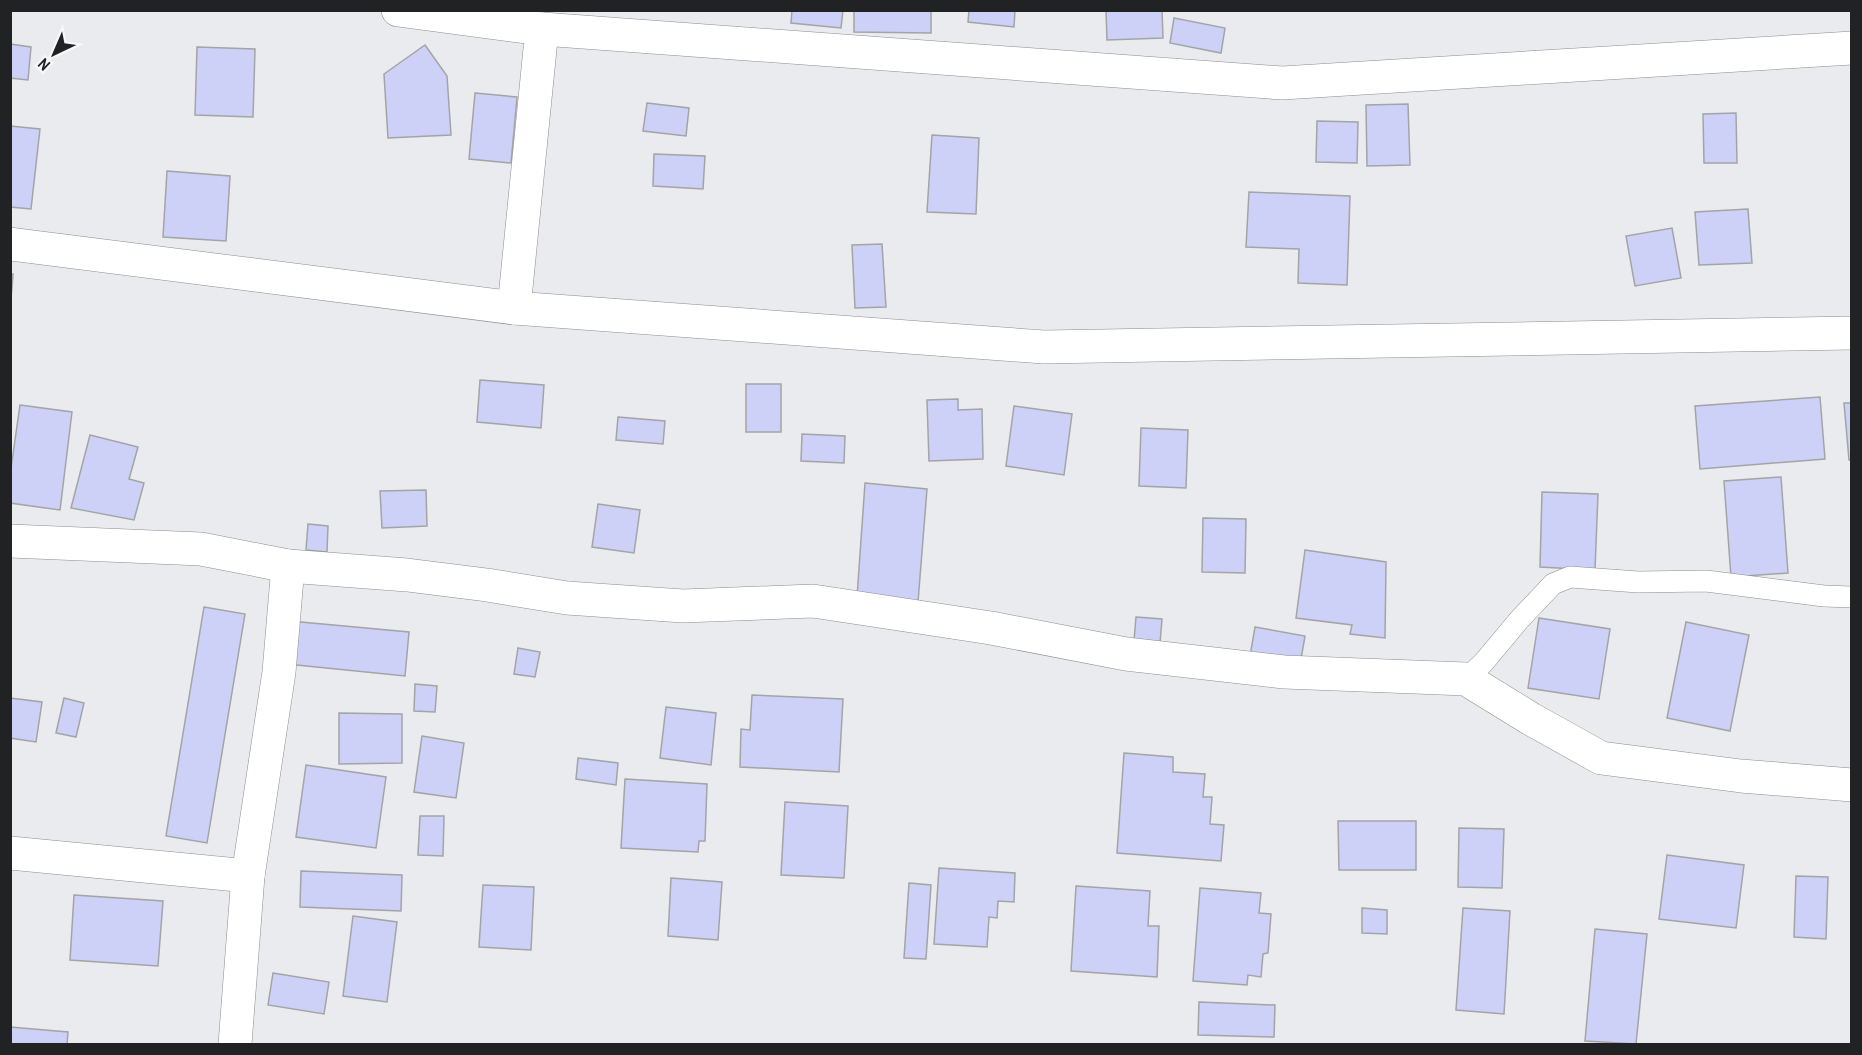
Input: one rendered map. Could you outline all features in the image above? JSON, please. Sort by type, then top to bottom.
[{"type":"street","points":[[398,10],[542,29],[1282,83],[1851,48]]},
{"type":"street","points":[[514,308],[542,29]]},
{"type":"street","points":[[10,244],[514,308],[1044,347],[1851,333]]},
{"type":"street","points":[[10,541],[201,549],[288,566],[441,579],[567,598],[672,605],[813,600],[991,628],[1126,654],[1284,672],[1466,679],[1601,758],[1741,776],[1851,785]]},
{"type":"street","points":[[235,1044],[248,876],[279,672],[288,566]]},
{"type":"street","points":[[10,853],[248,876]]},
{"type":"lane","points":[[1466,679],[1553,584],[1570,577],[1638,582],[1706,581],[1824,596],[1851,597]]},
{"type":"building","points":[[792,10],[843,10],[841,28],[791,23]]},
{"type":"building","points":[[854,10],[931,10],[931,33],[854,32]]},
{"type":"building","points":[[969,10],[1015,10],[1014,27],[968,22]]},
{"type":"building","points":[[1106,10],[1162,10],[1163,38],[1107,40]]},
{"type":"building","points":[[1174,18],[1225,28],[1221,53],[1170,43]]},
{"type":"building","points":[[10,44],[31,47],[28,80],[10,78]]},
{"type":"building","points":[[425,45],[447,76],[451,135],[388,138],[384,74]]},
{"type":"building","points":[[197,47],[255,49],[253,117],[195,115]]},
{"type":"building","points":[[475,93],[517,97],[511,163],[469,159]]},
{"type":"building","points":[[647,103],[689,108],[686,136],[643,131]]},
{"type":"building","points":[[1408,104],[1410,165],[1367,166],[1366,105]]},
{"type":"building","points":[[1736,113],[1737,163],[1704,163],[1703,114]]},
{"type":"building","points":[[1317,121],[1358,122],[1357,163],[1316,162]]},
{"type":"building","points":[[10,126],[40,129],[31,209],[10,207]]},
{"type":"building","points":[[932,135],[979,138],[976,214],[927,212]]},
{"type":"building","points":[[654,154],[705,156],[703,189],[653,186]]},
{"type":"building","points":[[167,171],[230,176],[226,241],[163,237]]},
{"type":"building","points":[[1249,192],[1350,196],[1347,285],[1298,283],[1299,249],[1246,247]]},
{"type":"building","points":[[1748,209],[1752,263],[1699,265],[1695,212]]},
{"type":"building","points":[[1672,228],[1681,278],[1635,286],[1626,236]]},
{"type":"building","points":[[882,244],[886,307],[855,308],[852,245]]},
{"type":"building","points":[[10,274],[13,274],[10,313]]},
{"type":"building","points":[[480,380],[544,385],[541,428],[477,422]]},
{"type":"building","points":[[746,384],[781,384],[781,432],[746,432]]},
{"type":"building","points":[[1820,397],[1825,459],[1700,469],[1695,406]]},
{"type":"building","points":[[958,399],[958,410],[982,409],[983,459],[929,461],[927,400]]},
{"type":"building","points":[[1844,403],[1852,403],[1852,460],[1849,460]]},
{"type":"building","points":[[20,405],[72,412],[60,510],[10,503],[10,475]]},
{"type":"building","points":[[1014,406],[1072,414],[1064,475],[1006,466]]},
{"type":"building","points":[[618,417],[665,421],[663,444],[616,440]]},
{"type":"building","points":[[1141,428],[1188,430],[1186,488],[1139,486]]},
{"type":"building","points":[[802,434],[845,436],[844,463],[801,461]]},
{"type":"building","points":[[90,435],[138,447],[129,479],[144,483],[134,520],[71,508]]},
{"type":"building","points":[[1781,477],[1788,573],[1731,577],[1724,481]]},
{"type":"building","points":[[865,483],[927,489],[918,602],[857,597]]},
{"type":"building","points":[[426,490],[427,526],[382,528],[380,491]]},
{"type":"building","points":[[1542,492],[1598,494],[1595,570],[1540,567]]},
{"type":"building","points":[[598,504],[640,510],[634,553],[592,547]]},
{"type":"building","points":[[1203,518],[1246,519],[1245,573],[1202,572]]},
{"type":"building","points":[[308,524],[328,526],[327,552],[306,550]]},
{"type":"building","points":[[1305,550],[1386,562],[1385,638],[1350,634],[1352,625],[1296,618]]},
{"type":"building","points":[[204,607],[245,614],[207,843],[166,836]]},
{"type":"building","points":[[1136,617],[1162,619],[1159,655],[1133,653]]},
{"type":"building","points":[[1539,618],[1610,629],[1599,699],[1528,688]]},
{"type":"building","points":[[290,621],[409,632],[405,676],[287,664]]},
{"type":"building","points":[[1686,622],[1749,635],[1730,731],[1667,718]]},
{"type":"building","points":[[1255,627],[1305,636],[1299,671],[1249,662]]},
{"type":"building","points":[[518,648],[540,652],[535,677],[514,674]]},
{"type":"building","points":[[415,684],[437,686],[435,712],[414,711]]},
{"type":"building","points":[[752,695],[843,699],[839,772],[740,767],[741,729],[750,730]]},
{"type":"building","points":[[10,698],[42,702],[36,742],[10,738]]},
{"type":"building","points":[[64,698],[84,703],[76,737],[56,733]]},
{"type":"building","points":[[666,707],[716,713],[711,765],[660,758]]},
{"type":"building","points":[[339,713],[402,714],[402,763],[339,764]]},
{"type":"building","points":[[422,736],[464,743],[456,798],[414,792]]},
{"type":"building","points":[[1124,753],[1173,757],[1173,772],[1205,774],[1203,797],[1212,797],[1210,824],[1224,825],[1221,861],[1117,853]]},
{"type":"building","points":[[578,758],[618,763],[616,785],[576,779]]},
{"type":"building","points":[[306,765],[386,777],[376,848],[296,837]]},
{"type":"building","points":[[625,779],[707,784],[705,841],[699,841],[698,852],[621,848]]},
{"type":"building","points":[[785,802],[848,806],[844,878],[781,875]]},
{"type":"building","points":[[420,816],[444,816],[443,856],[418,855]]},
{"type":"building","points":[[1338,821],[1416,821],[1416,870],[1339,870]]},
{"type":"building","points":[[1459,828],[1504,829],[1502,888],[1458,887]]},
{"type":"building","points":[[1667,855],[1744,865],[1736,928],[1659,919]]},
{"type":"building","points":[[939,868],[1015,873],[1014,902],[998,901],[997,918],[989,917],[987,947],[934,944]]},
{"type":"building","points":[[301,871],[402,875],[401,911],[300,907]]},
{"type":"building","points":[[1796,876],[1828,877],[1826,939],[1794,937]]},
{"type":"building","points":[[671,878],[722,882],[718,940],[668,936]]},
{"type":"building","points":[[909,883],[931,885],[926,959],[904,958]]},
{"type":"building","points":[[483,885],[534,887],[531,950],[479,947]]},
{"type":"building","points":[[1076,886],[1150,891],[1148,926],[1159,926],[1157,977],[1071,971]]},
{"type":"building","points":[[1200,888],[1261,893],[1259,913],[1271,914],[1268,953],[1263,954],[1261,977],[1248,975],[1247,985],[1193,981]]},
{"type":"building","points":[[74,895],[163,901],[158,966],[70,960]]},
{"type":"building","points":[[1362,908],[1387,910],[1387,934],[1362,933]]},
{"type":"building","points":[[1463,908],[1510,911],[1504,1014],[1456,1010]]},
{"type":"building","points":[[353,916],[397,922],[387,1002],[343,996]]},
{"type":"building","points":[[1595,929],[1647,934],[1636,1044],[1585,1041]]},
{"type":"building","points":[[273,973],[329,982],[324,1014],[268,1005]]},
{"type":"building","points":[[1199,1002],[1275,1005],[1274,1037],[1198,1035]]},
{"type":"building","points":[[10,1027],[68,1032],[67,1044],[10,1044]]}]
